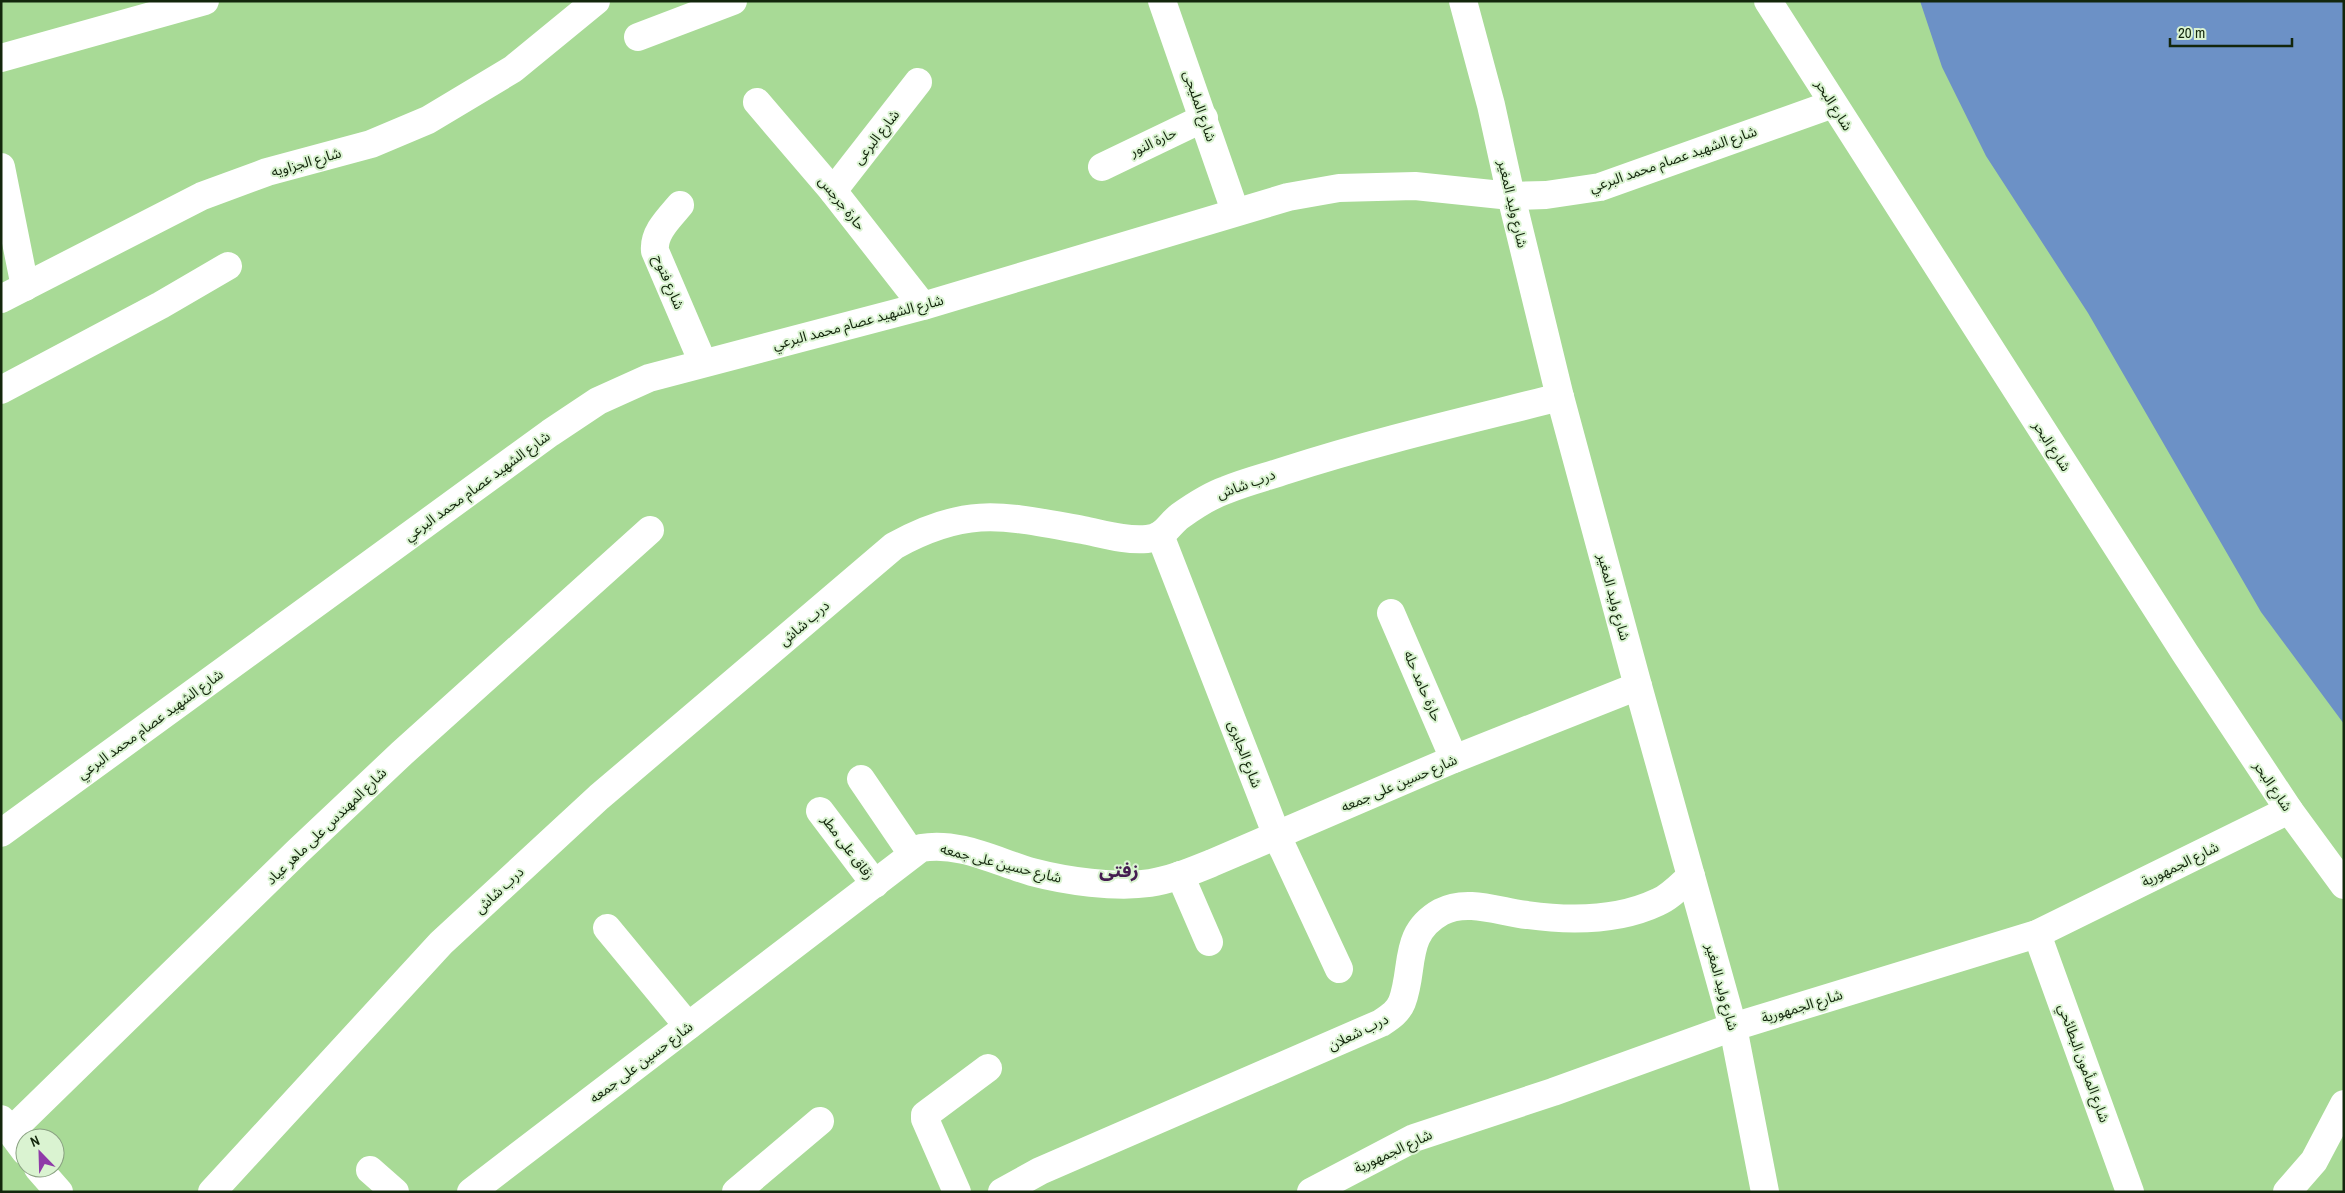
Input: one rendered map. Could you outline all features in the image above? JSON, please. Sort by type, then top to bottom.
[{"type":"street","points":[[1,58],[205,1]]},
{"type":"street","name":"شارع الجزاويه","points":[[1,299],[202,196],[267,172],[371,144],[428,120],[513,68],[596,1]]},
{"type":"street","points":[[638,37],[732,1]]},
{"type":"street","name":"شارع المليجى","points":[[1162,1],[1235,211]]},
{"type":"street","name":"شارع وليد المغير","points":[[1464,1],[1491,105],[1560,397],[1733,1027],[1765,1192]]},
{"type":"street","name":"شارع البحر","points":[[1768,1],[2180,645],[2289,810],[2344,885]]},
{"type":"street","name":"شارع البرعى","points":[[833,191],[918,82]]},
{"type":"street","name":"حارة جرجس","points":[[757,102],[833,191],[923,306]]},
{"type":"street","name":"شارع الشهيد عصام محمد البرعي","points":[[1,833],[550,433],[606,398],[649,378],[923,306],[1235,211],[1288,197],[1339,188],[1415,186],[1511,196],[1546,195],[1600,186],[1833,104]]},
{"type":"street","name":"حارة النور","points":[[1102,167],[1204,118]]},
{"type":"street","points":[[1,167],[25,287]]},
{"type":"street","name":"شارع فتوح","points":[[680,205],[658,233],[654,245],[703,363]]},
{"type":"street","points":[[1,390],[162,305],[228,266]]},
{"type":"street","name":"درب شاش","points":[[212,1192],[441,943],[599,797],[894,546],[922,530],[946,522],[986,516],[1019,518],[1136,539],[1148,539],[1160,535],[1170,528],[1178,518],[1224,490],[1345,452],[1560,397]]},
{"type":"street","name":"شارع المهندس على ماهر عياد","points":[[12,1134],[374,780],[650,530]]},
{"type":"street","name":"شارع الجابرى","points":[[1160,535],[1277,836],[1339,969]]},
{"type":"street","name":"حارة حامد حله","points":[[1391,613],[1454,759]]},
{"type":"street","name":"شارع حسين على جمعه","points":[[471,1192],[921,848],[944,846],[1033,872],[1071,880],[1110,884],[1149,883],[1180,875],[1277,836],[1454,759],[1638,686]]},
{"type":"street","points":[[861,779],[912,854]]},
{"type":"street","name":"شارع الجمهورية","points":[[1311,1192],[1414,1138],[1553,1092],[1733,1027],[2037,934],[2289,810]]},
{"type":"street","name":"زقاق على مطر","points":[[820,811],[875,884]]},
{"type":"street","points":[[1180,875],[1209,942]]},
{"type":"street","name":"درب شعلان","points":[[1002,1192],[1040,1171],[1381,1023],[1394,1014],[1402,1002],[1416,937],[1427,921],[1443,911],[1462,906],[1528,916],[1575,918],[1622,915],[1660,902],[1691,876]]},
{"type":"street","points":[[607,928],[688,1026]]},
{"type":"street","name":"شارع المأمون البطائحي","points":[[2037,934],[2130,1192]]},
{"type":"street","points":[[957,1192],[925,1119],[925,1115],[988,1068]]},
{"type":"street","points":[[2287,1192],[2314,1161],[2344,1104]]},
{"type":"street","points":[[736,1192],[820,1122]]},
{"type":"street","points":[[370,1170],[395,1192]]},
{"type":"street","points":[[47,1178],[59,1192]]},
{"type":"water","points":[[1920,1],[2344,1],[2344,724],[2261,612],[2088,313],[1986,156],[1942,67]]},
{"type":"district","name":"زفتى","points":[[1119,870]]}]
